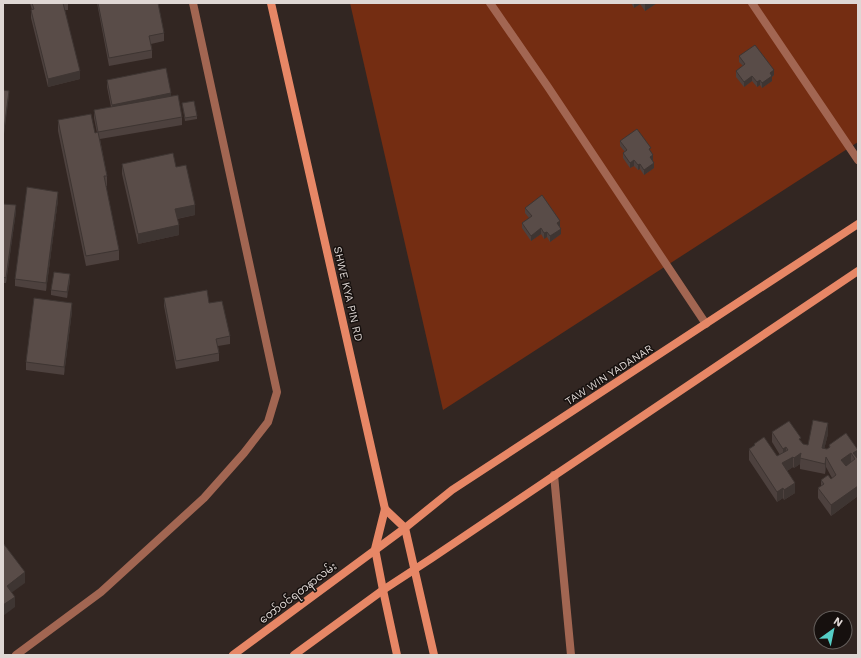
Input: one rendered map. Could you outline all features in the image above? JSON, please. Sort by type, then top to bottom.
[{"type":"main road","name":"SHWE KYA PIN RD","points":[[271,3],[385,509],[375,549],[397,655]]},
{"type":"main road","name":"TAW WIN YADANAR","points":[[375,549],[405,528],[452,490],[858,224]]},
{"type":"main road","points":[[294,655],[383,590],[858,271]]},
{"type":"main road","points":[[385,509],[405,528],[434,655]]},
{"type":"main road","name":"တော်ဝင်ရတနာလမ်း","points":[[233,655],[375,549]]},
{"type":"street","points":[[16,655],[101,592],[204,498],[244,453],[268,422],[277,392],[193,3]]},
{"type":"street","points":[[490,3],[548,87],[706,324]]},
{"type":"street","points":[[752,3],[858,160]]},
{"type":"street","points":[[554,475],[571,655]]},
{"type":"shaded area","points":[[350,3],[858,3],[858,142],[443,410]]},
{"type":"building","points":[[32,3],[63,3],[80,71],[48,79],[31,10],[34,9]]},
{"type":"building","points":[[98,3],[158,3],[164,33],[149,36],[152,50],[109,58]]},
{"type":"building","points":[[755,45],[774,70],[770,73],[772,76],[762,83],[760,80],[757,82],[752,76],[744,82],[736,71],[745,64],[739,56]]},
{"type":"building","points":[[166,68],[171,93],[112,105],[107,80]]},
{"type":"building","points":[[3,90],[9,91],[3,137]]},
{"type":"building","points":[[178,95],[182,117],[98,132],[94,110]]},
{"type":"building","points":[[194,101],[197,116],[185,118],[182,103]]},
{"type":"building","points":[[91,114],[95,133],[98,132],[107,176],[104,176],[119,250],[86,256],[58,120]]},
{"type":"building","points":[[637,129],[651,148],[649,149],[653,155],[650,157],[654,163],[644,170],[640,164],[638,165],[634,160],[630,163],[623,153],[627,150],[620,141]]},
{"type":"building","points":[[173,153],[176,167],[186,165],[195,205],[175,209],[179,225],[138,234],[122,164]]},
{"type":"building","points":[[27,187],[58,192],[46,283],[15,279]]},
{"type":"building","points":[[542,195],[560,221],[557,223],[561,229],[550,236],[547,232],[544,233],[541,228],[531,236],[522,223],[532,216],[525,208]]},
{"type":"building","points":[[3,204],[16,205],[6,278],[3,277]]},
{"type":"building","points":[[54,272],[70,274],[67,292],[51,290]]},
{"type":"building","points":[[207,290],[209,303],[222,301],[230,336],[216,339],[219,353],[176,361],[164,298]]},
{"type":"building","points":[[34,298],[72,303],[64,367],[26,362]]},
{"type":"building","points":[[813,420],[828,423],[822,448],[827,449],[830,447],[829,445],[846,433],[858,450],[853,453],[858,459],[858,486],[831,505],[818,488],[824,484],[821,480],[828,475],[831,479],[836,475],[826,457],[825,464],[800,458],[801,453],[782,463],[795,483],[784,490],[783,488],[777,492],[749,449],[764,437],[777,456],[788,450],[786,447],[783,449],[772,432],[789,421],[801,438],[799,439],[803,444],[808,445]],"holes":[[[851,453],[855,459],[846,466],[841,460]]]},
{"type":"building","points":[[3,543],[25,572],[7,586],[15,597],[3,605]]}]
